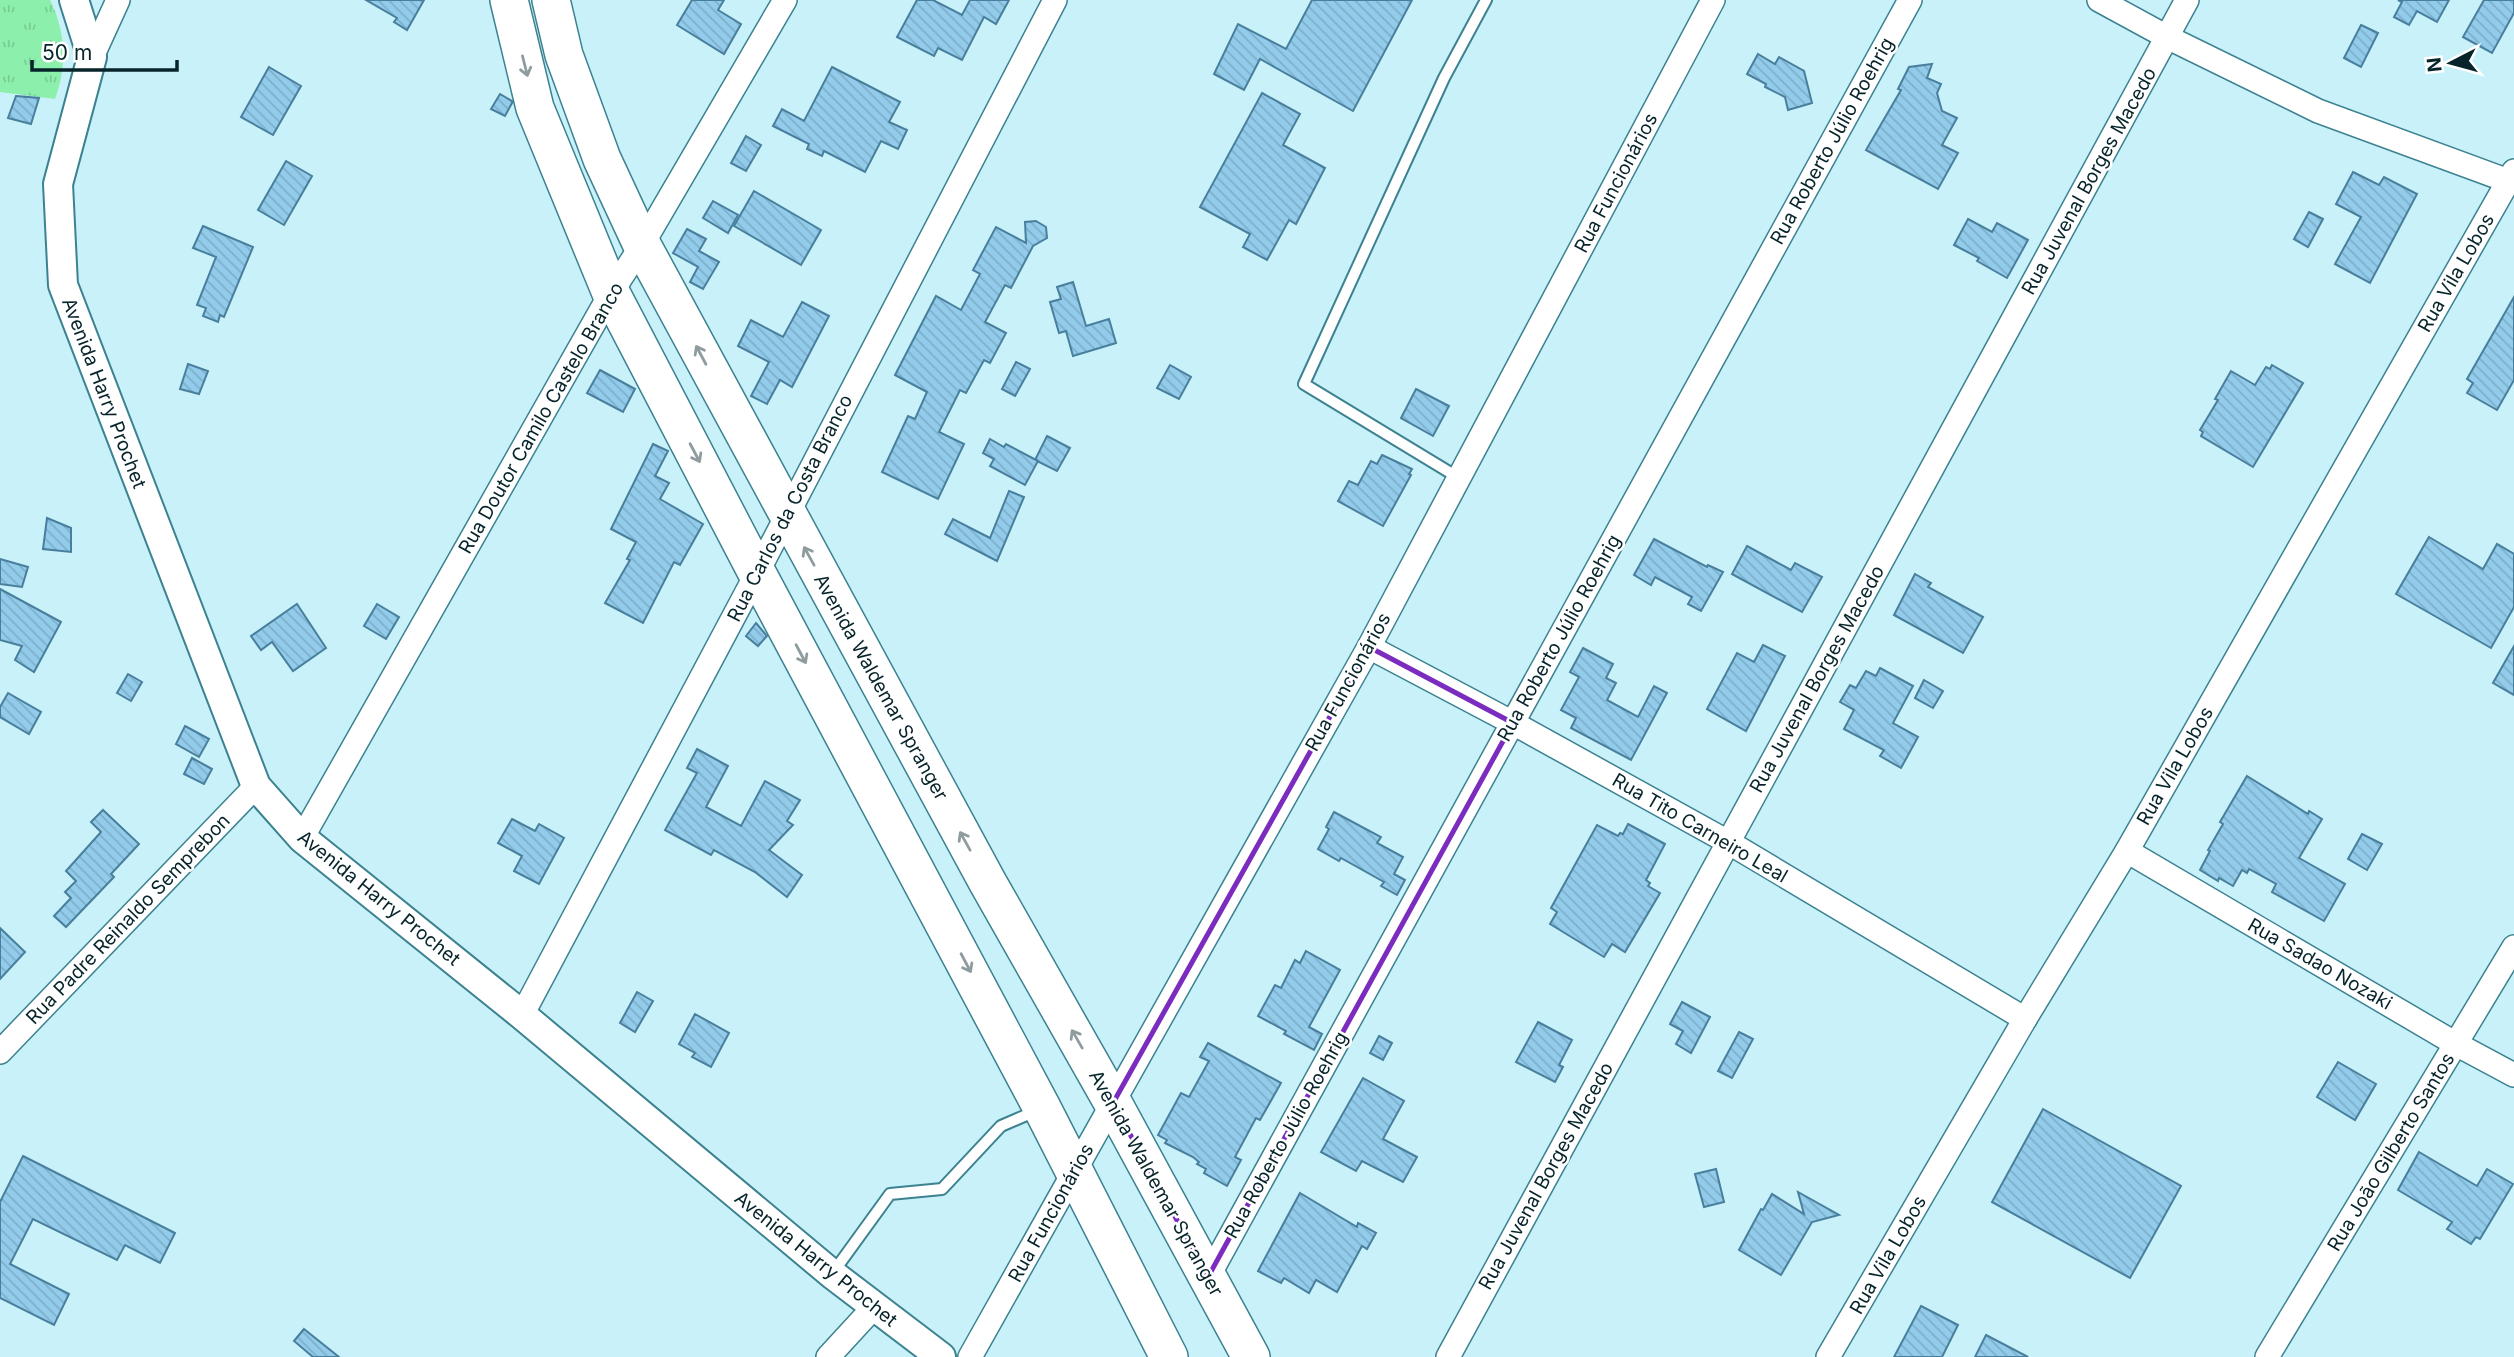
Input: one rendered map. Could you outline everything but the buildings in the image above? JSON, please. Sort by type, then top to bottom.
[{"type":"main road","points":[[509,0],[536,108],[611,293],[1075,1171],[1161,1347]]},
{"type":"main road","name":"Avenida Waldemar Spranger","points":[[551,0],[564,55],[601,159],[642,246],[988,883],[1113,1103],[1251,1357]]},
{"type":"main road","points":[[942,918],[988,883]]},
{"type":"street","points":[[74,0],[92,57]]},
{"type":"street","points":[[92,57],[118,0]]},
{"type":"street","name":"Rua Doutor Camilo Castelo Branco","points":[[302,838],[611,293],[642,246],[785,0]]},
{"type":"street","name":"Rua Carlos da Costa Branco","points":[[522,1015],[757,573],[1055,0]]},
{"type":"street","name":"Rua Funcionários","points":[[970,1357],[1369,647],[1713,0]]},
{"type":"street","name":"Rua Roberto Júlio Roehrig","points":[[1208,1277],[1910,0]]},
{"type":"street","points":[[2099,0],[2167,37],[2318,111],[2512,179]]},
{"type":"street","name":"Rua Juvenal Borges Macedo","points":[[1448,1357],[2187,0]]},
{"type":"street","name":"Avenida Harry Prochet","points":[[92,57],[58,184],[63,285],[256,786],[302,838],[522,1015],[832,1273],[941,1357]]},
{"type":"street","name":"Rua Vila Lobos","points":[[1828,1357],[2025,1019],[2127,851],[2512,179]]},
{"type":"street","name":"Rua Tito Carneiro Leal","points":[[1369,647],[1728,842],[2025,1019]]},
{"type":"street","name":"Rua Padre Reinaldo Semprebon","points":[[0,1052],[256,786]]},
{"type":"street","name":"Rua Sadao Nozaki","points":[[2127,851],[2456,1044],[2514,1075]]},
{"type":"street","name":"Rua João Gilberto Santos","points":[[2267,1357],[2514,947]]},
{"type":"street","points":[[828,1357],[874,1307]]},
{"type":"lane","points":[[1459,478],[1304,384],[1444,78],[1486,0]]},
{"type":"lane","points":[[832,1273],[890,1194],[942,1189],[1000,1126],[1042,1108]]},
{"type":"highlighted area","points":[[1369,647],[1513,723],[1208,1277],[1113,1103]]},
{"type":"green space","points":[[0,0],[50,0],[59,24],[63,49],[62,74],[55,99],[0,92]]}]
